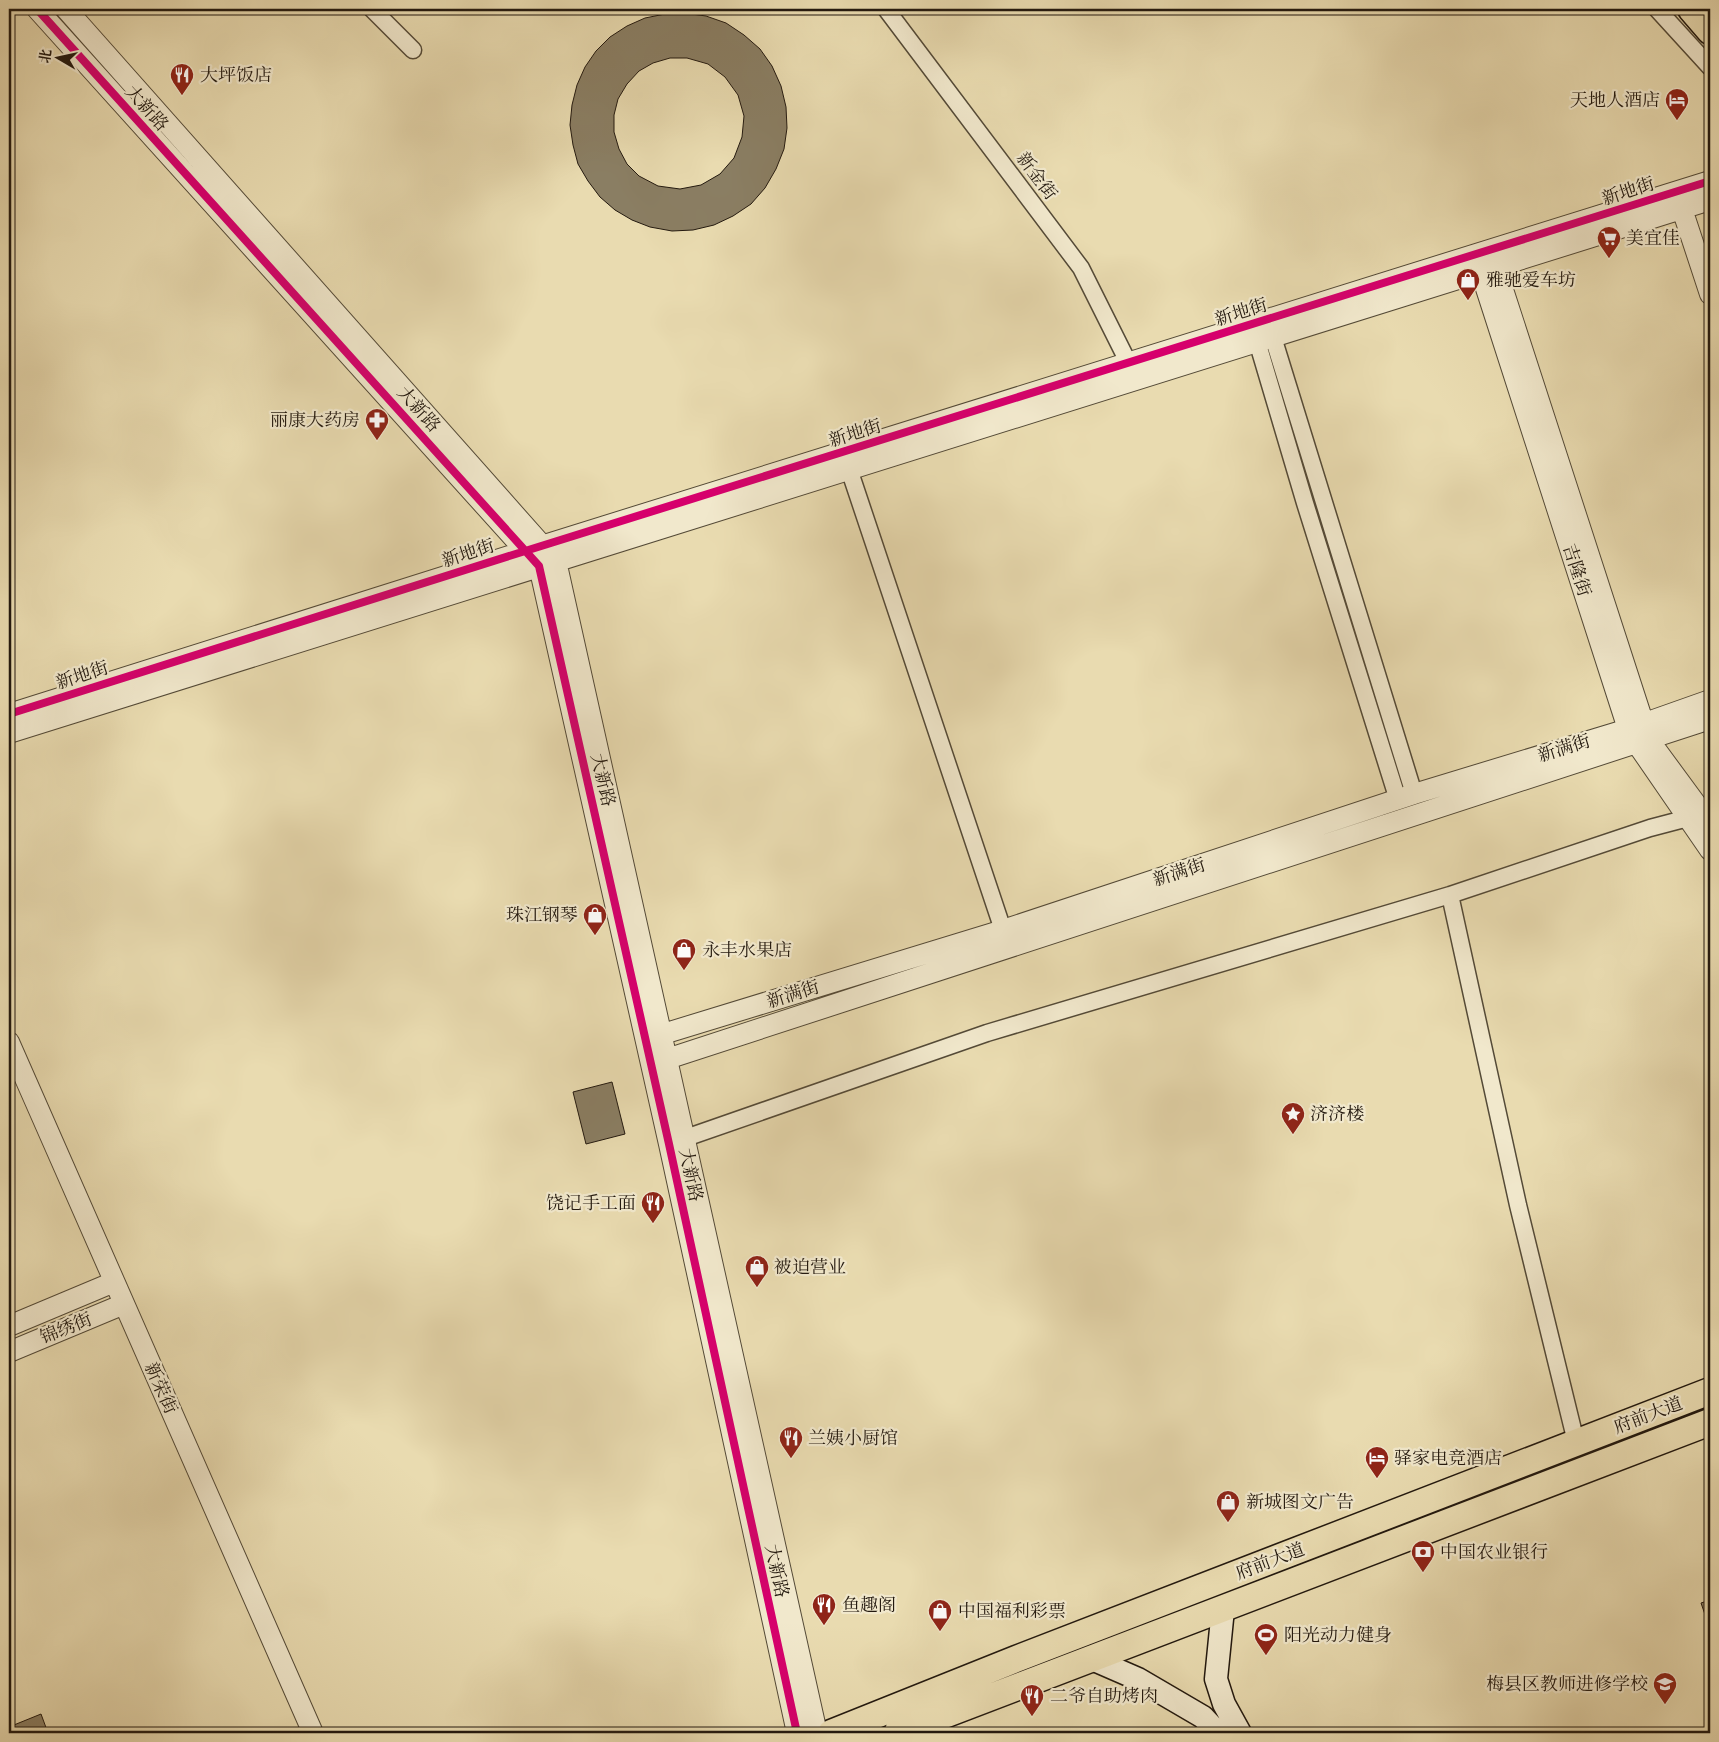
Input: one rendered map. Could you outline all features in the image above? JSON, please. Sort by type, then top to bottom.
[{"type":"main road","points":[[1691,9],[1710,30]]},
{"type":"main road","name":"府前大道","points":[[831,1733],[1026,1655],[1710,1390]]},
{"type":"main road","name":"府前大道","points":[[897,1733],[1710,1422]]},
{"type":"main road","points":[[1223,1609],[1216,1678],[1226,1728]]},
{"type":"main road","points":[[1092,1659],[1138,1679],[1203,1717],[1226,1728]]},
{"type":"street","name":"大新路","points":[[37,9],[548,563],[646,1040],[797,1733]]},
{"type":"street","name":"大新路","points":[[66,9],[548,563],[668,1059],[817,1733]]},
{"type":"street","points":[[372,9],[413,50]]},
{"type":"street","name":"新金街","points":[[886,9],[1081,268],[1136,379]]},
{"type":"street","points":[[1657,9],[1710,67]]},
{"type":"street","name":"新地街","points":[[9,714],[1710,181]]},
{"type":"street","name":"新地街","points":[[9,733],[1710,200]]},
{"type":"street","points":[[1687,208],[1710,263]]},
{"type":"street","points":[[1687,208],[1710,294]]},
{"type":"street","name":"吉隆街","points":[[1489,270],[1639,734],[1688,818],[1710,850]]},
{"type":"street","points":[[1265,339],[1406,797]]},
{"type":"street","points":[[849,469],[1002,930]]},
{"type":"street","name":"新满街","points":[[668,1059],[1639,734],[1710,700]]},
{"type":"street","name":"新满街","points":[[646,1040],[1002,930],[1406,797],[1639,734],[1710,719]]},
{"type":"street","name":"吉隆街","points":[[1639,734],[1710,823]]},
{"type":"street","points":[[669,1144],[987,1033],[1450,895],[1650,828],[1688,818]]},
{"type":"street","points":[[1450,895],[1518,1205],[1576,1442]]},
{"type":"street","name":"新荣街","points":[[9,1042],[313,1733]]},
{"type":"street","name":"锦绣街","points":[[9,1326],[114,1282]]},
{"type":"street","name":"锦绣街","points":[[9,1352],[124,1304]]},
{"type":"building","points":[[684,13],[706,16],[726,23],[744,35],[760,49],[772,66],[781,86],[786,107],[787,128],[784,149],[776,169],[765,188],[751,204],[733,216],[714,225],[693,230],[672,231],[650,227],[632,220],[615,210],[600,197],[578,164],[570,125],[577,85],[585,67],[596,51],[610,37],[627,26],[645,18]],"holes":[[[670,58],[687,58],[708,64],[725,77],[738,95],[744,116],[742,137],[734,158],[720,174],[701,185],[680,189],[658,186],[639,176],[627,164],[619,149],[614,132],[614,115],[618,99],[627,84],[639,71],[653,63]]]},
{"type":"building","points":[[612,1082],[625,1134],[586,1144],[573,1092]]},
{"type":"building","points":[[1710,1600],[1710,1629],[1701,1603]]},
{"type":"building","points":[[41,1714],[48,1733],[9,1733],[9,1727]]},
{"type":"cycle path","points":[[37,9],[539,566],[669,1144],[797,1733]]},
{"type":"cycle path","points":[[9,714],[1710,181]]},
{"type":"place","name":"大坪饭店","points":[[182,96]]},
{"type":"place","name":"天地人酒店","points":[[1677,121]]},
{"type":"place","name":"美宜佳","points":[[1609,259]]},
{"type":"place","name":"雅驰爱车坊","points":[[1468,301]]},
{"type":"place","name":"丽康大药房","points":[[377,441]]},
{"type":"place","name":"珠江钢琴","points":[[595,936]]},
{"type":"place","name":"永丰水果店","points":[[684,971]]},
{"type":"place","name":"济济楼","points":[[1293,1135]]},
{"type":"place","name":"饶记手工面","points":[[653,1224]]},
{"type":"place","name":"被迫营业","points":[[757,1288]]},
{"type":"place","name":"兰姨小厨馆","points":[[791,1459]]},
{"type":"place","name":"驿家电竞酒店","points":[[1377,1479]]},
{"type":"place","name":"新城图文广告","points":[[1228,1523]]},
{"type":"place","name":"中国农业银行","points":[[1423,1573]]},
{"type":"place","name":"鱼趣阁","points":[[824,1626]]},
{"type":"place","name":"中国福利彩票","points":[[940,1632]]},
{"type":"place","name":"阳光动力健身","points":[[1266,1656]]},
{"type":"place","name":"梅县区教师进修学校","points":[[1665,1705]]},
{"type":"place","name":"二爷自助烤肉","points":[[1032,1717]]}]
